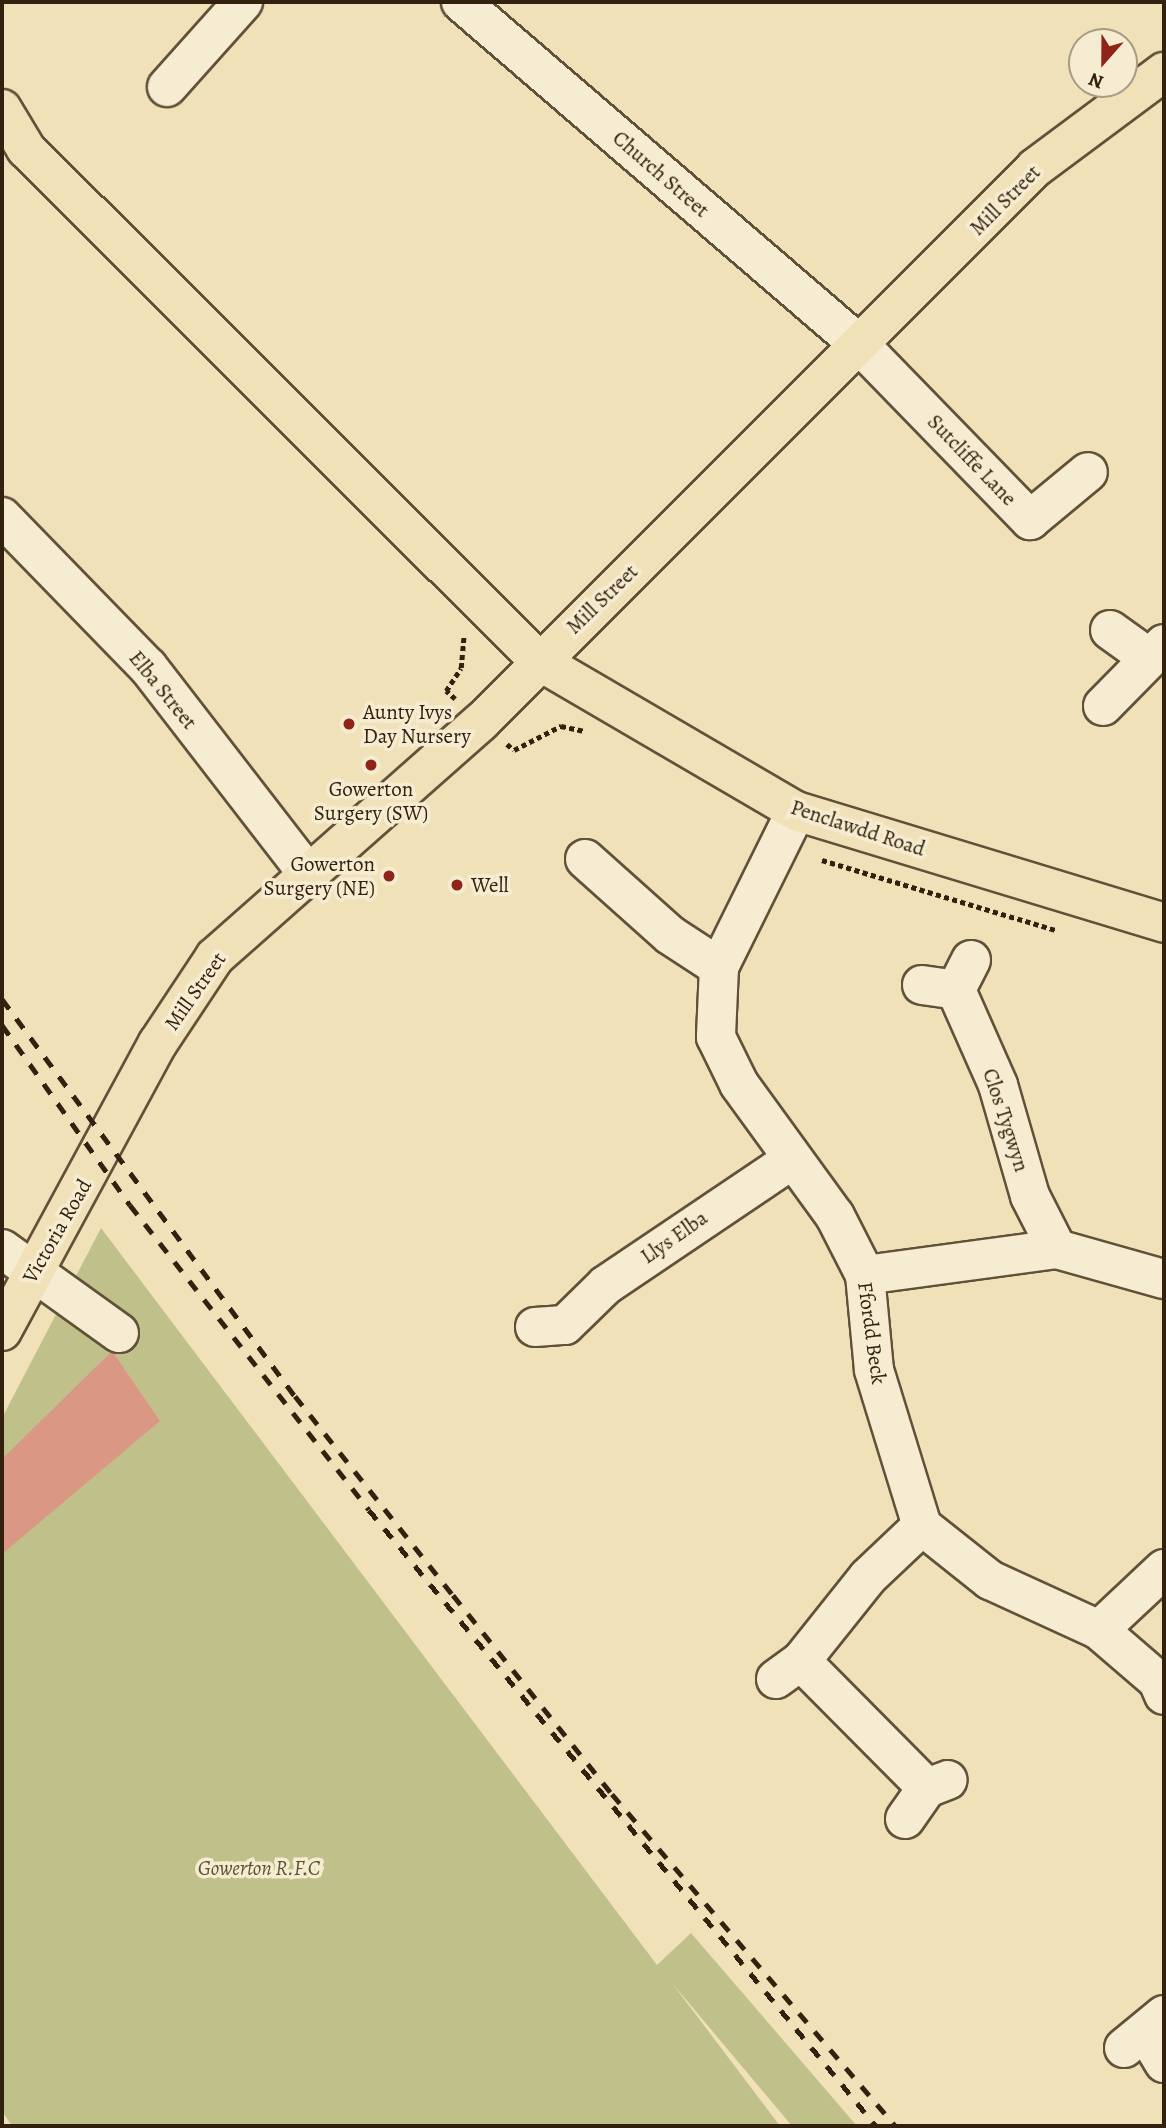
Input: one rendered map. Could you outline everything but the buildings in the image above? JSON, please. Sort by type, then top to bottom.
[{"type":"main road","name":"Mill Street","points":[[93,1168],[158,1043],[215,957],[481,722],[539,661],[861,346],[1035,168],[1164,72]]},
{"type":"main road","name":"Penclawdd Road","points":[[2,109],[26,149],[539,661],[788,827],[1164,923]]},
{"type":"main road","name":"Victoria Road","points":[[2,1331],[18,1259],[93,1168]]},
{"type":"street","points":[[167,87],[243,2]]},
{"type":"street","name":"Church Street","points":[[461,2],[861,346]]},
{"type":"street","name":"Sutcliffe Lane","points":[[861,346],[1030,520],[1088,472]]},
{"type":"street","name":"Elba Street","points":[[2,517],[148,667],[309,875]]},
{"type":"street","points":[[1103,706],[1157,651],[1110,630]]},
{"type":"street","name":"Ffordd Beck","points":[[788,827],[719,967],[716,1037],[739,1084],[791,1160],[835,1216],[865,1275],[874,1370],[922,1527]]},
{"type":"street","points":[[584,859],[670,934],[719,967]]},
{"type":"street","name":"Clos Tygwyn","points":[[950,978],[998,1085],[1031,1196],[1057,1249]]},
{"type":"street","name":"Llys Elba","points":[[558,1334],[606,1285],[791,1160]]},
{"type":"street","points":[[865,1275],[1057,1249],[1164,1279]]},
{"type":"street","points":[[18,1259],[119,1333]]},
{"type":"street","points":[[905,1819],[937,1784],[788,1670],[868,1577],[922,1527],[990,1580],[1099,1630],[1158,1681],[1164,1695]]},
{"type":"street","points":[[1099,1630],[1164,1569]]},
{"type":"path","points":[[459,624],[461,668],[446,691],[514,750],[561,726],[591,733]]},
{"type":"path","points":[[788,827],[852,872],[1074,935]]},
{"type":"green space","name":"Gowerton R.F.C","points":[[101,1228],[657,1965],[691,1933],[857,2126],[792,2126],[672,1983],[780,2126],[12,2126],[2,2111],[2,1418]]},
{"type":"railway","points":[[2,999],[295,1396],[612,1794],[896,2126]]},
{"type":"railway","points":[[2,1025],[130,1205],[369,1510],[876,2126]]},
{"type":"place","name":"Aunty Ivys Day Nursery","points":[[349,724]]},
{"type":"place","name":"Gowerton Surgery (SW)","points":[[371,765]]},
{"type":"place","name":"Gowerton Surgery (NE)","points":[[389,876]]},
{"type":"place","name":"Well","points":[[457,885]]}]
